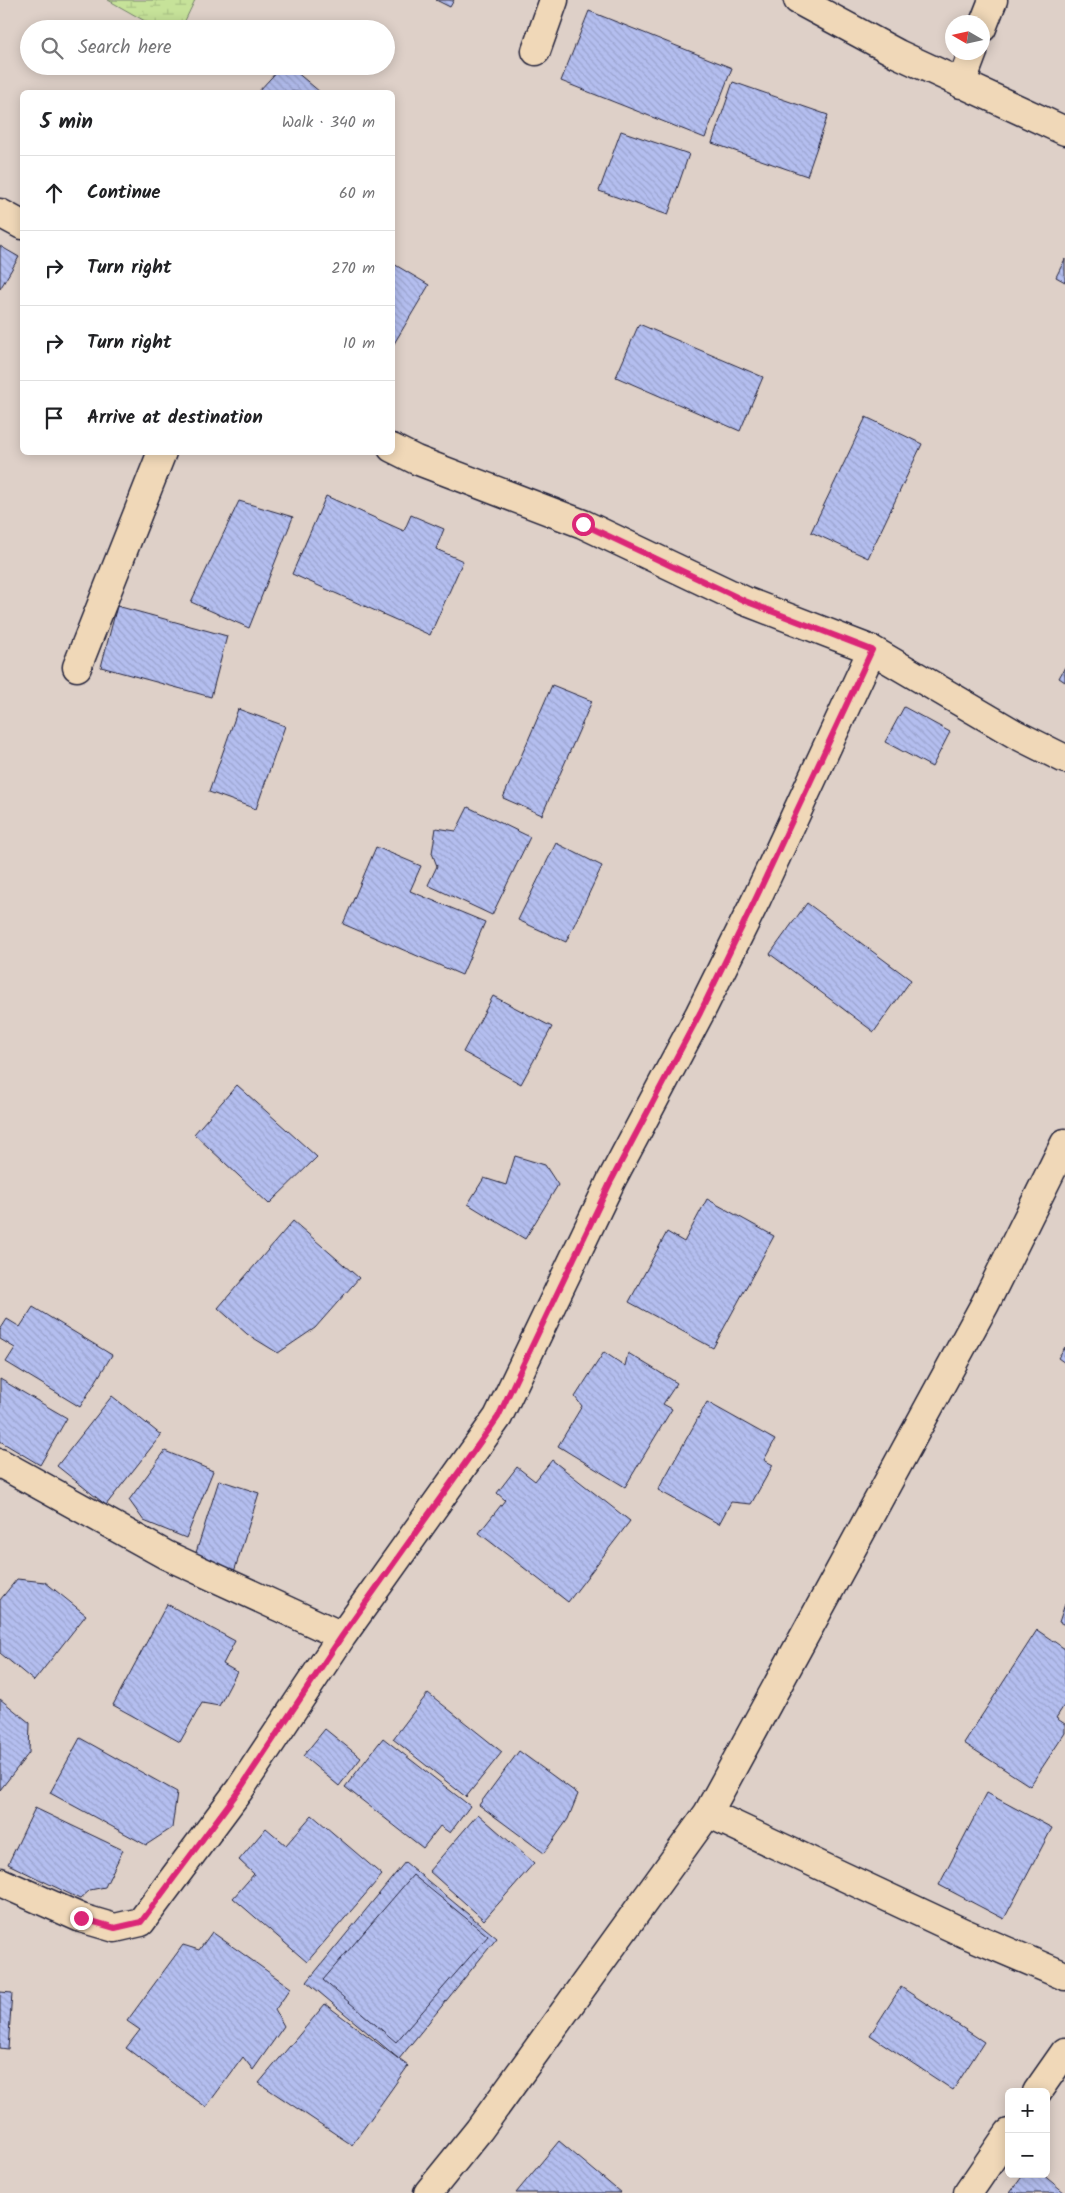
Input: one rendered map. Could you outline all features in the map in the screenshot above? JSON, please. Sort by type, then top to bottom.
[{"type":"street","points":[[536,51],[554,0]]},
{"type":"street","points":[[798,0],[898,54],[1065,131]]},
{"type":"street","points":[[987,15],[993,0]]},
{"type":"street","points":[[961,84],[970,60]]},
{"type":"street","points":[[0,213],[20,224]]},
{"type":"street","points":[[395,450],[416,460],[583,524],[745,601],[872,650],[1015,734],[1065,759]]},
{"type":"street","points":[[77,667],[161,455]]},
{"type":"street","points":[[0,1882],[81,1918],[107,1926],[115,1928],[141,1922],[240,1789],[342,1636],[498,1417],[611,1181],[705,1004],[872,650]]},
{"type":"street","points":[[428,2193],[479,2130],[708,1813],[985,1304],[1065,1143]]},
{"type":"street","points":[[0,1463],[166,1555],[342,1636]]},
{"type":"street","points":[[708,1813],[964,1933],[1065,1976]]},
{"type":"street","points":[[1040,2088],[1065,2052]]},
{"type":"street","points":[[968,2193],[1005,2139]]},
{"type":"green space","points":[[108,0],[195,0],[185,20],[143,20]]},
{"type":"building","points":[[436,0],[454,0],[450,7]]},
{"type":"building","points":[[589,11],[732,68],[705,138],[561,81]]},
{"type":"building","points":[[274,75],[300,75],[318,90],[260,90]]},
{"type":"building","points":[[733,82],[828,115],[807,176],[712,143]]},
{"type":"building","points":[[621,131],[689,154],[668,215],[599,191]]},
{"type":"building","points":[[0,246],[19,257],[0,289]]},
{"type":"building","points":[[1065,259],[1065,282],[1056,277]]},
{"type":"building","points":[[395,265],[429,285],[395,342]]},
{"type":"building","points":[[639,324],[763,377],[740,431],[616,377]]},
{"type":"building","points":[[866,417],[922,444],[868,558],[811,532]]},
{"type":"building","points":[[326,496],[404,531],[411,515],[444,529],[436,549],[463,561],[430,635],[292,574]]},
{"type":"building","points":[[239,501],[293,517],[249,628],[191,602]]},
{"type":"building","points":[[117,606],[227,636],[211,697],[101,667]]},
{"type":"building","points":[[1065,667],[1065,682],[1059,678]]},
{"type":"building","points":[[552,685],[592,701],[542,815],[503,798]]},
{"type":"building","points":[[904,707],[950,732],[932,767],[885,742]]},
{"type":"building","points":[[238,709],[285,726],[256,809],[209,792]]},
{"type":"building","points":[[468,807],[530,837],[492,915],[428,885],[437,866],[432,853],[436,828],[456,831]]},
{"type":"building","points":[[556,843],[602,866],[566,942],[518,920]]},
{"type":"building","points":[[376,847],[421,866],[410,891],[485,922],[462,975],[343,924]]},
{"type":"building","points":[[807,903],[911,980],[874,1032],[770,954]]},
{"type":"building","points":[[493,996],[552,1027],[521,1084],[463,1052]]},
{"type":"building","points":[[237,1085],[317,1157],[269,1204],[194,1134]]},
{"type":"building","points":[[515,1156],[545,1165],[558,1185],[525,1239],[468,1204],[484,1178],[506,1185]]},
{"type":"building","points":[[707,1199],[774,1236],[713,1348],[629,1302],[667,1232],[684,1242]]},
{"type":"building","points":[[293,1221],[359,1278],[315,1328],[278,1353],[247,1334],[218,1308]]},
{"type":"building","points":[[33,1307],[112,1355],[80,1407],[6,1362],[15,1348],[0,1339],[0,1330],[7,1319],[20,1327]]},
{"type":"building","points":[[1065,1347],[1065,1363],[1058,1358]]},
{"type":"building","points":[[604,1352],[625,1366],[628,1353],[677,1383],[663,1404],[672,1409],[625,1487],[558,1446],[582,1406],[575,1397]]},
{"type":"building","points":[[0,1379],[67,1418],[40,1465],[0,1441]]},
{"type":"building","points":[[112,1396],[161,1435],[106,1505],[57,1466]]},
{"type":"building","points":[[707,1402],[775,1440],[764,1460],[773,1465],[751,1504],[731,1502],[719,1524],[658,1490]]},
{"type":"building","points":[[165,1451],[213,1471],[186,1538],[144,1521],[129,1500]]},
{"type":"building","points":[[552,1460],[630,1521],[568,1602],[479,1533],[505,1500],[497,1493],[517,1467],[535,1481]]},
{"type":"building","points":[[219,1480],[259,1493],[234,1572],[194,1559]]},
{"type":"building","points":[[17,1579],[45,1582],[86,1615],[34,1681],[0,1653],[0,1600]]},
{"type":"building","points":[[167,1604],[235,1641],[223,1664],[237,1672],[219,1706],[202,1703],[180,1742],[113,1705]]},
{"type":"building","points":[[1065,1604],[1065,1625],[1059,1622]]},
{"type":"building","points":[[1037,1630],[1065,1649],[1065,1704],[1056,1718],[1065,1724],[1065,1733],[1030,1786],[964,1743]]},
{"type":"building","points":[[428,1693],[502,1752],[466,1797],[393,1739]]},
{"type":"building","points":[[0,1699],[30,1723],[29,1753],[0,1790]]},
{"type":"building","points":[[325,1729],[361,1758],[339,1786],[303,1756]]},
{"type":"building","points":[[80,1738],[177,1792],[172,1828],[146,1845],[50,1793]]},
{"type":"building","points":[[383,1738],[470,1806],[450,1833],[440,1826],[423,1848],[345,1787]]},
{"type":"building","points":[[519,1751],[578,1794],[568,1819],[544,1853],[479,1805]]},
{"type":"building","points":[[987,1793],[1052,1828],[1004,1919],[939,1885]]},
{"type":"building","points":[[35,1808],[123,1850],[105,1887],[90,1890],[80,1899],[8,1864]]},
{"type":"building","points":[[478,1814],[534,1863],[484,1920],[429,1871]]},
{"type":"building","points":[[312,1815],[382,1875],[307,1962],[233,1898],[254,1874],[239,1860],[266,1828],[286,1845]]},
{"type":"building","points":[[405,1862],[497,1938],[399,2059],[307,1982]]},
{"type":"building","points":[[413,1875],[488,1936],[396,2042],[323,1980]]},
{"type":"building","points":[[212,1932],[291,1988],[275,2010],[284,2026],[253,2070],[243,2057],[206,2107],[126,2048],[140,2030],[127,2021],[183,1945],[199,1950]]},
{"type":"building","points":[[901,1987],[984,2042],[953,2090],[870,2035]]},
{"type":"building","points":[[0,1992],[12,1993],[8,2049],[0,2048]]},
{"type":"building","points":[[325,2004],[408,2066],[352,2145],[259,2083]]},
{"type":"building","points":[[559,2141],[621,2193],[516,2193]]},
{"type":"building","points":[[1021,2178],[1047,2178],[1065,2193],[1010,2193]]},
{"type":"route","points":[[81,1918],[115,1928],[141,1922],[240,1789],[342,1636],[498,1417],[611,1181],[700,1013],[872,650],[745,601],[583,524]]}]
